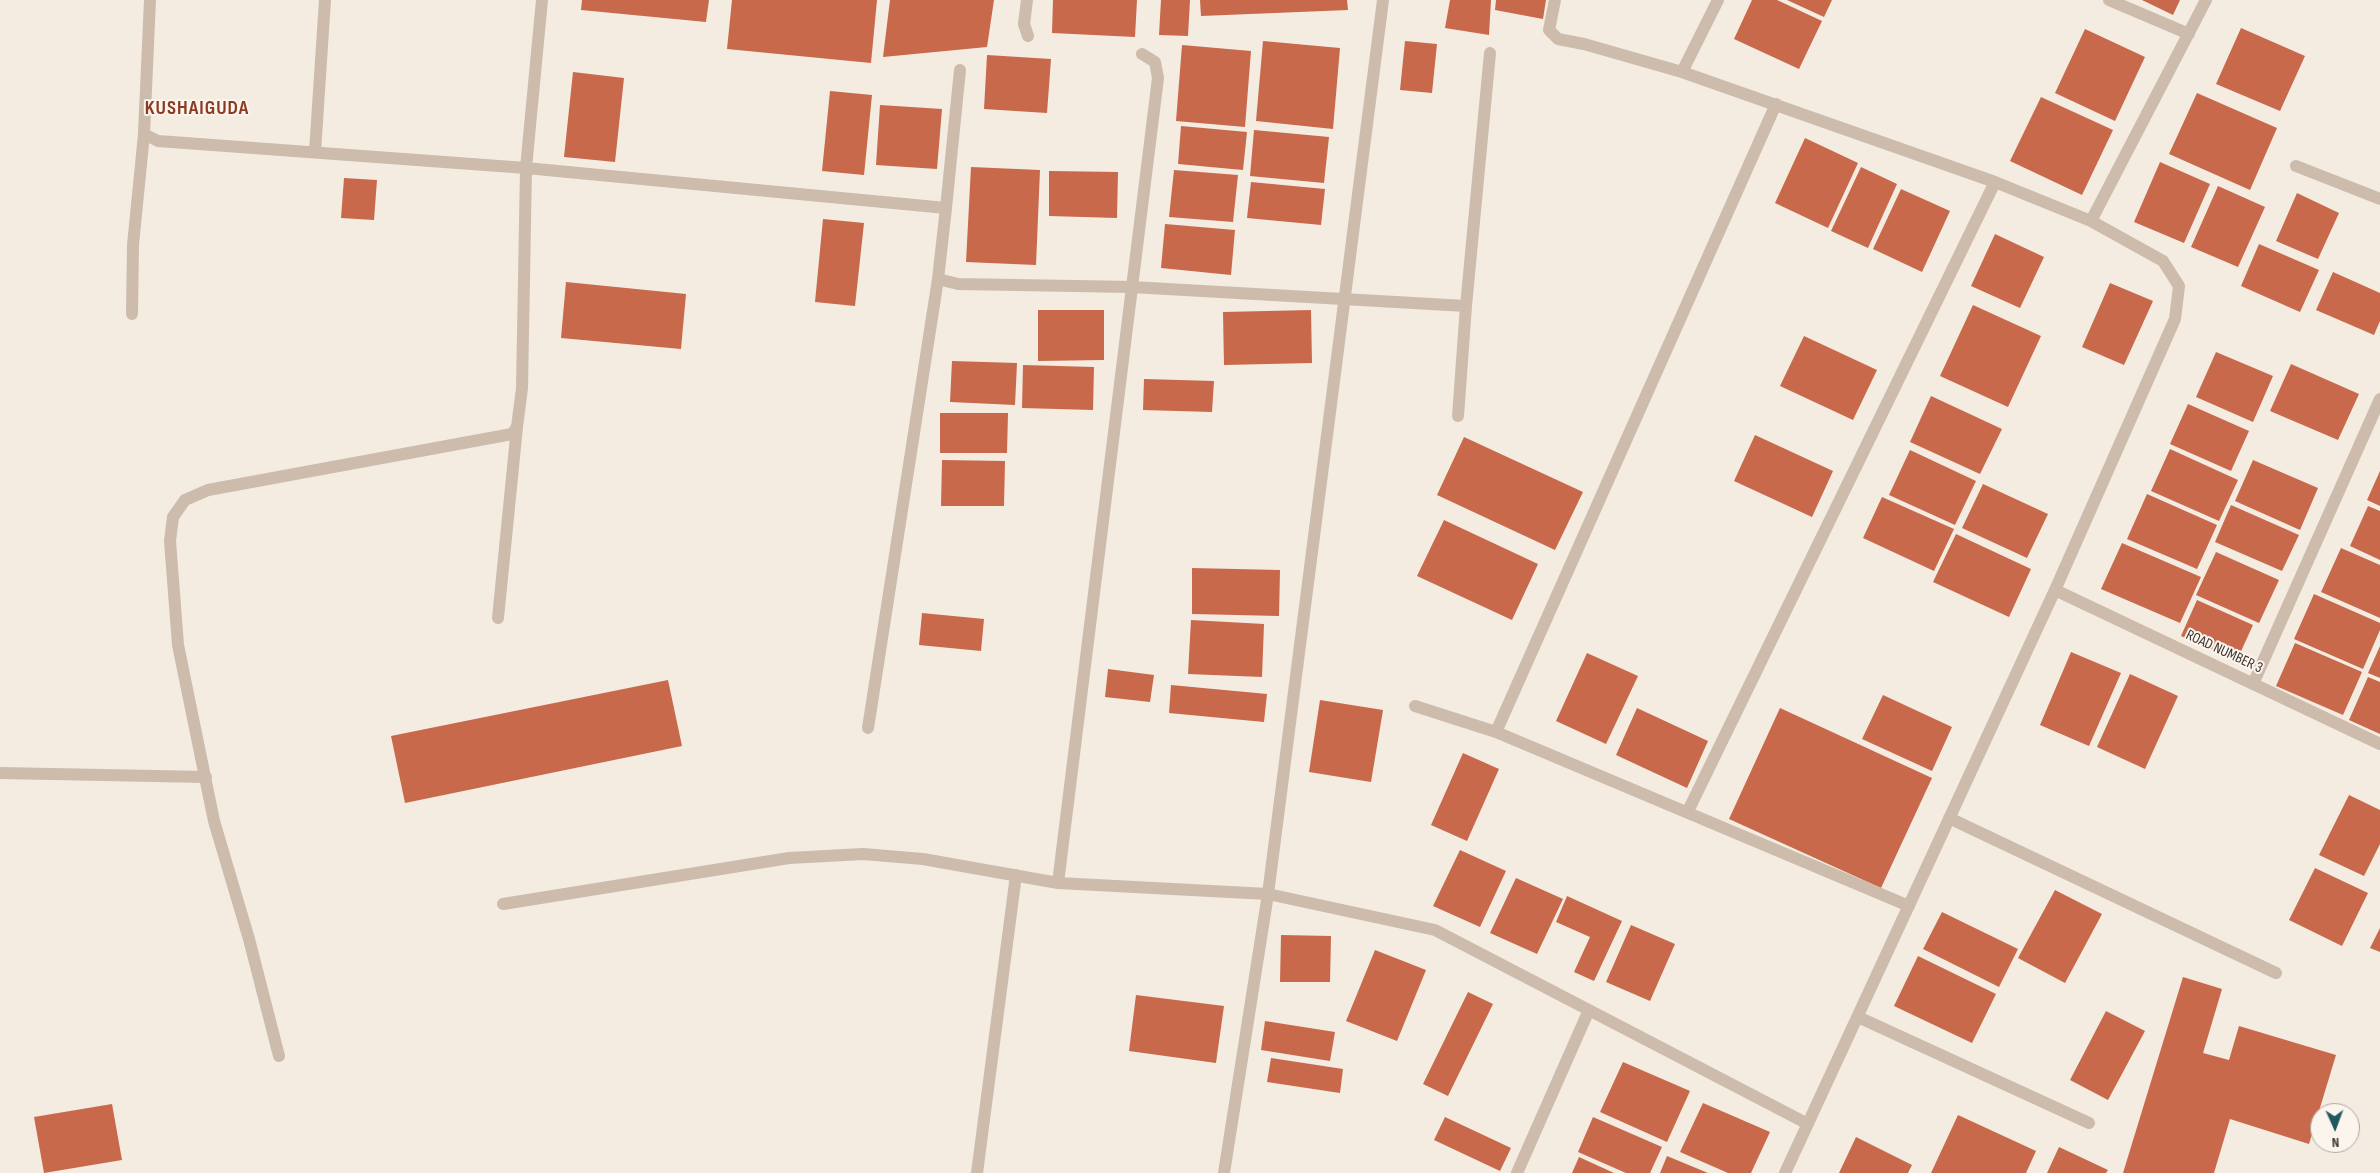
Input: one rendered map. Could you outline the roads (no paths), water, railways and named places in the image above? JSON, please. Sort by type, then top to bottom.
[{"type":"street","points":[[132,314],[133,245],[144,134],[150,0]]},
{"type":"street","points":[[315,152],[325,0]]},
{"type":"street","points":[[498,618],[522,388],[526,168],[542,0]]},
{"type":"street","points":[[1027,0],[1024,24],[1028,36]]},
{"type":"street","points":[[1224,1173],[1268,894],[1383,0]]},
{"type":"street","points":[[1555,0],[1549,30],[1558,39],[1584,44],[1682,72],[1995,182],[2091,221],[2163,261],[2179,286],[2175,319],[2055,590],[1785,1173]]},
{"type":"street","points":[[1682,72],[1718,0]]},
{"type":"street","points":[[2109,0],[2189,34]]},
{"type":"street","points":[[2091,221],[2206,0]]},
{"type":"street","points":[[1458,416],[1466,306],[1490,53]]},
{"type":"street","points":[[1058,883],[1158,78],[1155,62],[1142,54]]},
{"type":"street","points":[[868,728],[938,279],[960,70]]},
{"type":"street","points":[[1496,732],[1776,104]]},
{"type":"street","points":[[144,134],[158,141],[526,168],[946,208]]},
{"type":"street","points":[[2296,166],[2380,199]]},
{"type":"street","points":[[1688,812],[1995,182]]},
{"type":"street","points":[[938,279],[958,284],[1132,287],[1345,301],[1466,306]]},
{"type":"street","points":[[2253,684],[2380,399]]},
{"type":"street","points":[[279,1056],[249,939],[214,820],[178,645],[170,541],[173,517],[185,500],[208,490],[506,437],[512,434],[517,427]]},
{"type":"street","name":"ROAD NUMBER 3","points":[[2055,590],[2380,744]]},
{"type":"street","points":[[1415,706],[1496,732],[1908,906]]},
{"type":"street","points":[[0,773],[206,777]]},
{"type":"street","points":[[1949,818],[2276,973]]},
{"type":"street","points":[[503,904],[789,858],[863,854],[922,859],[1058,883],[1268,894],[1436,930],[1808,1124]]},
{"type":"street","points":[[977,1173],[1016,876]]},
{"type":"street","points":[[1517,1173],[1589,1010]]},
{"type":"street","points":[[1858,1017],[2089,1123]]},
{"type":"district","name":"KUSHAIGUDA","points":[[197,109]]}]
